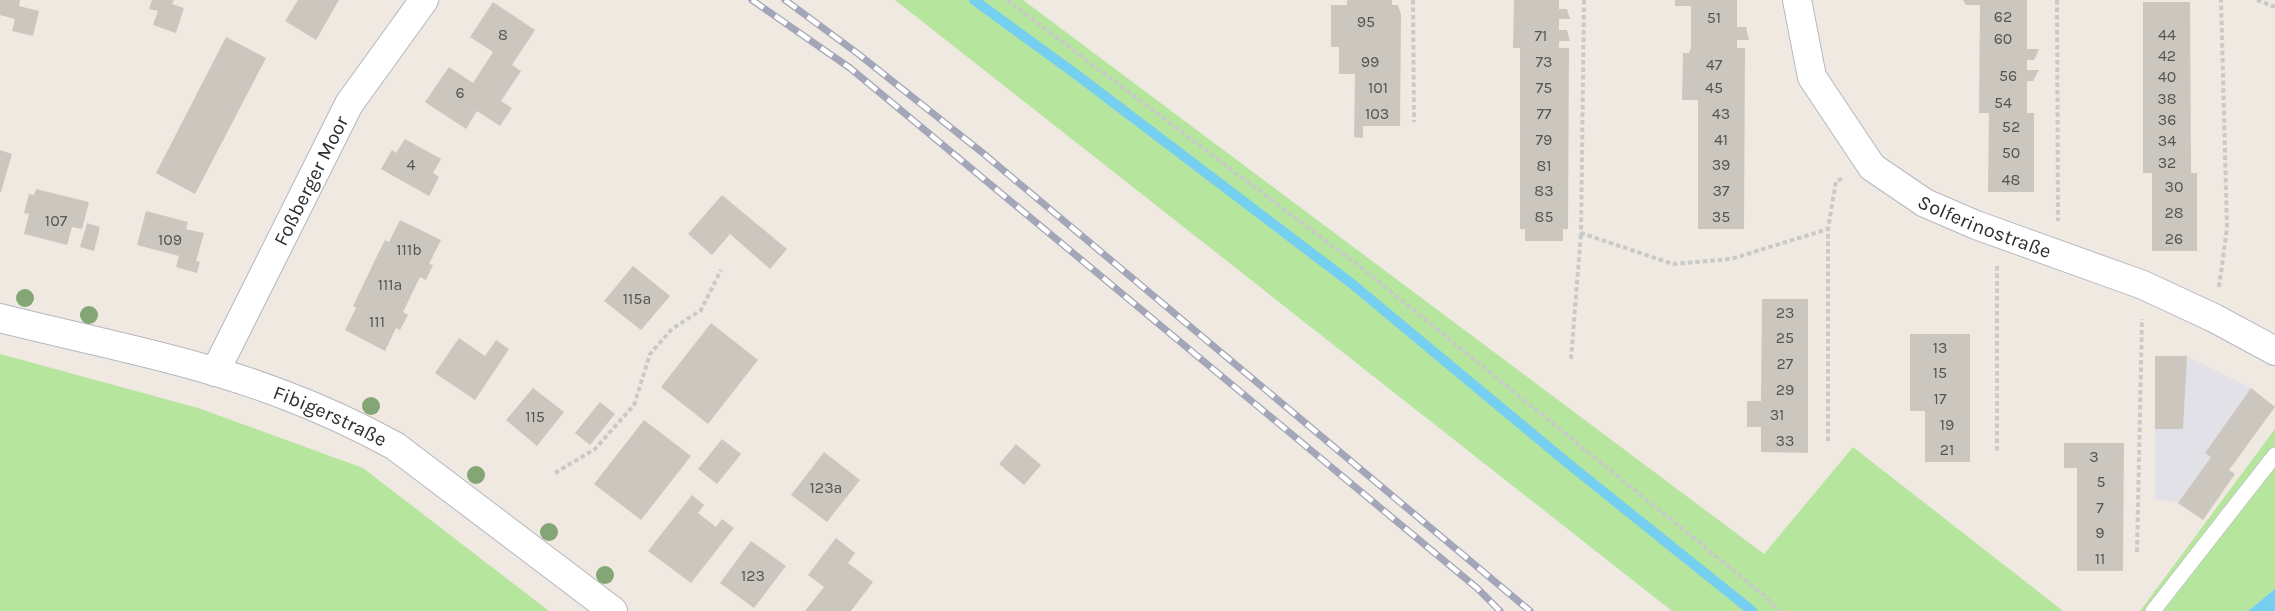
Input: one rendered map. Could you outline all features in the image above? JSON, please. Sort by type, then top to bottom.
[{"type":"street","name":"Foßberger Moor","points":[[215,372],[349,104],[424,0]]},
{"type":"street","name":"Solferinostraße","points":[[1797,0],[1812,77],[1872,167],[1925,203],[1997,233],[2143,285],[2214,318],[2275,351]]},
{"type":"street","name":"Fibigerstraße","points":[[0,318],[215,372],[287,395],[356,425],[395,446],[613,611]]},
{"type":"lane","points":[[2153,611],[2275,454]]},
{"type":"path","points":[[1007,0],[1363,268],[1766,597],[1778,611]]},
{"type":"path","points":[[1413,0],[1414,122]]},
{"type":"path","points":[[1571,359],[1581,233],[1584,0]]},
{"type":"path","points":[[2057,0],[2058,255]]},
{"type":"path","points":[[2214,318],[2227,228],[2221,0]]},
{"type":"path","points":[[2257,0],[2275,7]]},
{"type":"path","points":[[1828,441],[1828,229],[1836,181],[1872,167]]},
{"type":"path","points":[[1581,233],[1673,264],[1731,259],[1828,229]]},
{"type":"path","points":[[1997,233],[1997,452]]},
{"type":"path","points":[[555,473],[595,449],[634,405],[650,354],[672,329],[701,310],[721,270]]},
{"type":"path","points":[[2138,552],[2143,285]]},
{"type":"shaded area","points":[[2187,356],[2251,388],[2205,453],[2211,457],[2178,503],[2155,499],[2155,429],[2183,429]]},
{"type":"green space","points":[[895,0],[1023,0],[1764,554],[1853,447],[2063,611],[1672,611]]},
{"type":"green space","points":[[0,354],[198,408],[363,468],[549,611],[0,611]]},
{"type":"green space","points":[[2275,429],[2275,589],[2248,611],[2140,611]]},
{"type":"water","points":[[2275,589],[2275,611],[2248,611]]},
{"type":"building","points":[[0,0],[20,0],[19,6],[39,11],[33,36],[12,31],[15,19],[0,15]]},
{"type":"building","points":[[152,0],[174,0],[172,4],[184,8],[176,33],[153,25],[158,11],[149,9]]},
{"type":"building","points":[[298,0],[339,0],[316,40],[285,21]]},
{"type":"building","points":[[1347,0],[1392,0],[1392,5],[1398,5],[1401,15],[1400,126],[1363,126],[1363,138],[1354,137],[1355,74],[1339,74],[1339,47],[1331,47],[1331,5],[1347,5]]},
{"type":"building","points":[[1514,0],[1559,0],[1559,9],[1567,9],[1570,19],[1559,19],[1559,30],[1567,30],[1570,41],[1559,41],[1559,48],[1569,48],[1568,229],[1563,229],[1563,241],[1525,241],[1525,229],[1520,229],[1520,48],[1513,48]]},
{"type":"building","points":[[1675,0],[1737,0],[1737,27],[1746,27],[1749,40],[1737,40],[1737,48],[1745,48],[1744,229],[1698,229],[1698,100],[1682,100],[1683,53],[1689,53],[1691,48],[1691,6],[1675,6]]},
{"type":"building","points":[[1963,0],[2027,0],[2027,49],[2039,49],[2034,60],[2027,60],[2027,70],[2039,70],[2033,81],[2027,81],[2027,113],[2034,113],[2034,192],[1988,192],[1989,113],[1979,113],[1980,5],[1966,5]]},
{"type":"building","points":[[493,2],[535,30],[512,65],[521,71],[501,101],[512,108],[500,126],[477,111],[466,129],[425,102],[449,67],[473,83],[493,52],[470,37]]},
{"type":"building","points":[[2143,2],[2190,2],[2191,173],[2197,173],[2197,251],[2152,251],[2152,173],[2143,173]]},
{"type":"building","points":[[226,37],[266,58],[195,194],[156,173]]},
{"type":"building","points":[[405,139],[441,159],[433,173],[439,177],[429,196],[381,169],[392,150],[396,153]]},
{"type":"building","points":[[0,150],[12,154],[1,192],[0,192]]},
{"type":"building","points":[[36,189],[89,202],[82,229],[72,227],[67,245],[24,234],[29,214],[24,213],[29,194],[34,195]]},
{"type":"building","points":[[722,195],[787,249],[770,269],[730,234],[712,255],[688,234]]},
{"type":"building","points":[[146,211],[188,222],[186,229],[204,233],[196,261],[200,262],[197,273],[176,267],[179,256],[137,245]]},
{"type":"building","points":[[400,220],[441,240],[429,264],[433,265],[426,280],[420,277],[403,312],[408,315],[400,330],[396,328],[385,351],[345,330],[356,308],[353,306],[385,240],[389,242]]},
{"type":"building","points":[[87,223],[100,227],[94,251],[80,247]]},
{"type":"building","points":[[633,266],[670,296],[641,330],[604,301]]},
{"type":"building","points":[[1762,299],[1808,299],[1808,453],[1761,452],[1761,427],[1747,427],[1747,401],[1761,401]]},
{"type":"building","points":[[711,323],[758,360],[708,424],[661,387]]},
{"type":"building","points":[[1910,334],[1970,334],[1970,462],[1925,462],[1925,411],[1910,411]]},
{"type":"building","points":[[459,338],[485,356],[496,340],[509,349],[475,400],[435,373]]},
{"type":"building","points":[[2155,356],[2187,356],[2183,429],[2155,429]]},
{"type":"building","points":[[533,388],[564,412],[537,446],[506,420]]},
{"type":"building","points":[[2251,388],[2275,407],[2229,470],[2235,474],[2203,520],[2178,503],[2211,457],[2205,453]]},
{"type":"building","points":[[600,402],[615,414],[590,445],[575,433]]},
{"type":"building","points":[[644,420],[691,456],[641,520],[594,484]]},
{"type":"building","points":[[722,439],[741,454],[717,484],[698,469]]},
{"type":"building","points":[[2064,443],[2124,443],[2123,571],[2077,571],[2077,468],[2064,468]]},
{"type":"building","points":[[1016,444],[1041,465],[1024,485],[999,464]]},
{"type":"building","points":[[824,452],[860,480],[827,522],[791,495]]},
{"type":"building","points":[[692,495],[704,505],[698,513],[716,527],[722,519],[734,528],[691,583],[648,551]]},
{"type":"building","points":[[836,538],[855,553],[848,563],[873,582],[851,611],[805,611],[824,587],[808,575]]},
{"type":"building","points":[[751,541],[786,566],[754,608],[720,583]]},
{"type":"waterway","points":[[974,0],[1077,75],[1351,283],[1570,465],[1752,611]]},
{"type":"railway","points":[[752,0],[850,68],[1477,588],[1500,611]]},
{"type":"railway","points":[[785,0],[857,53],[984,154],[1530,611]]}]
